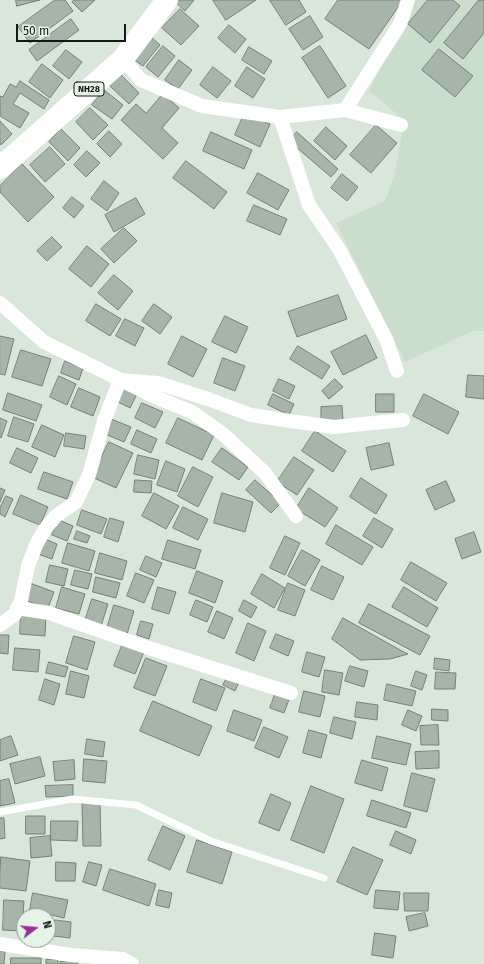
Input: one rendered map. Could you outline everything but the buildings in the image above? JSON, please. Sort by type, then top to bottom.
[{"type":"highway","name":"NH28","points":[[0,168],[123,59],[167,0]]},
{"type":"street","points":[[345,110],[400,24],[408,0]]},
{"type":"street","points":[[123,59],[141,80],[202,106],[280,117],[345,110],[401,125]]},
{"type":"street","points":[[280,117],[309,205],[339,249],[386,339],[397,371]]},
{"type":"street","points":[[0,303],[44,342],[153,396],[192,412],[223,434],[265,473],[296,516]]},
{"type":"street","points":[[120,380],[158,383],[251,415],[290,421],[334,427],[402,420]]},
{"type":"street","points":[[0,625],[15,614],[21,601],[28,566],[45,529],[56,516],[76,502],[89,475],[104,421],[120,380]]},
{"type":"street","points":[[17,608],[49,612],[141,646],[291,693]]},
{"type":"street","points":[[0,944],[71,955],[123,959],[132,964]]},
{"type":"lane","points":[[0,812],[72,799],[136,805],[211,841],[324,878]]},
{"type":"shaded area","points":[[414,0],[484,0],[484,331],[473,331],[405,362],[336,223],[385,201],[395,174],[404,120],[369,91]]}]
